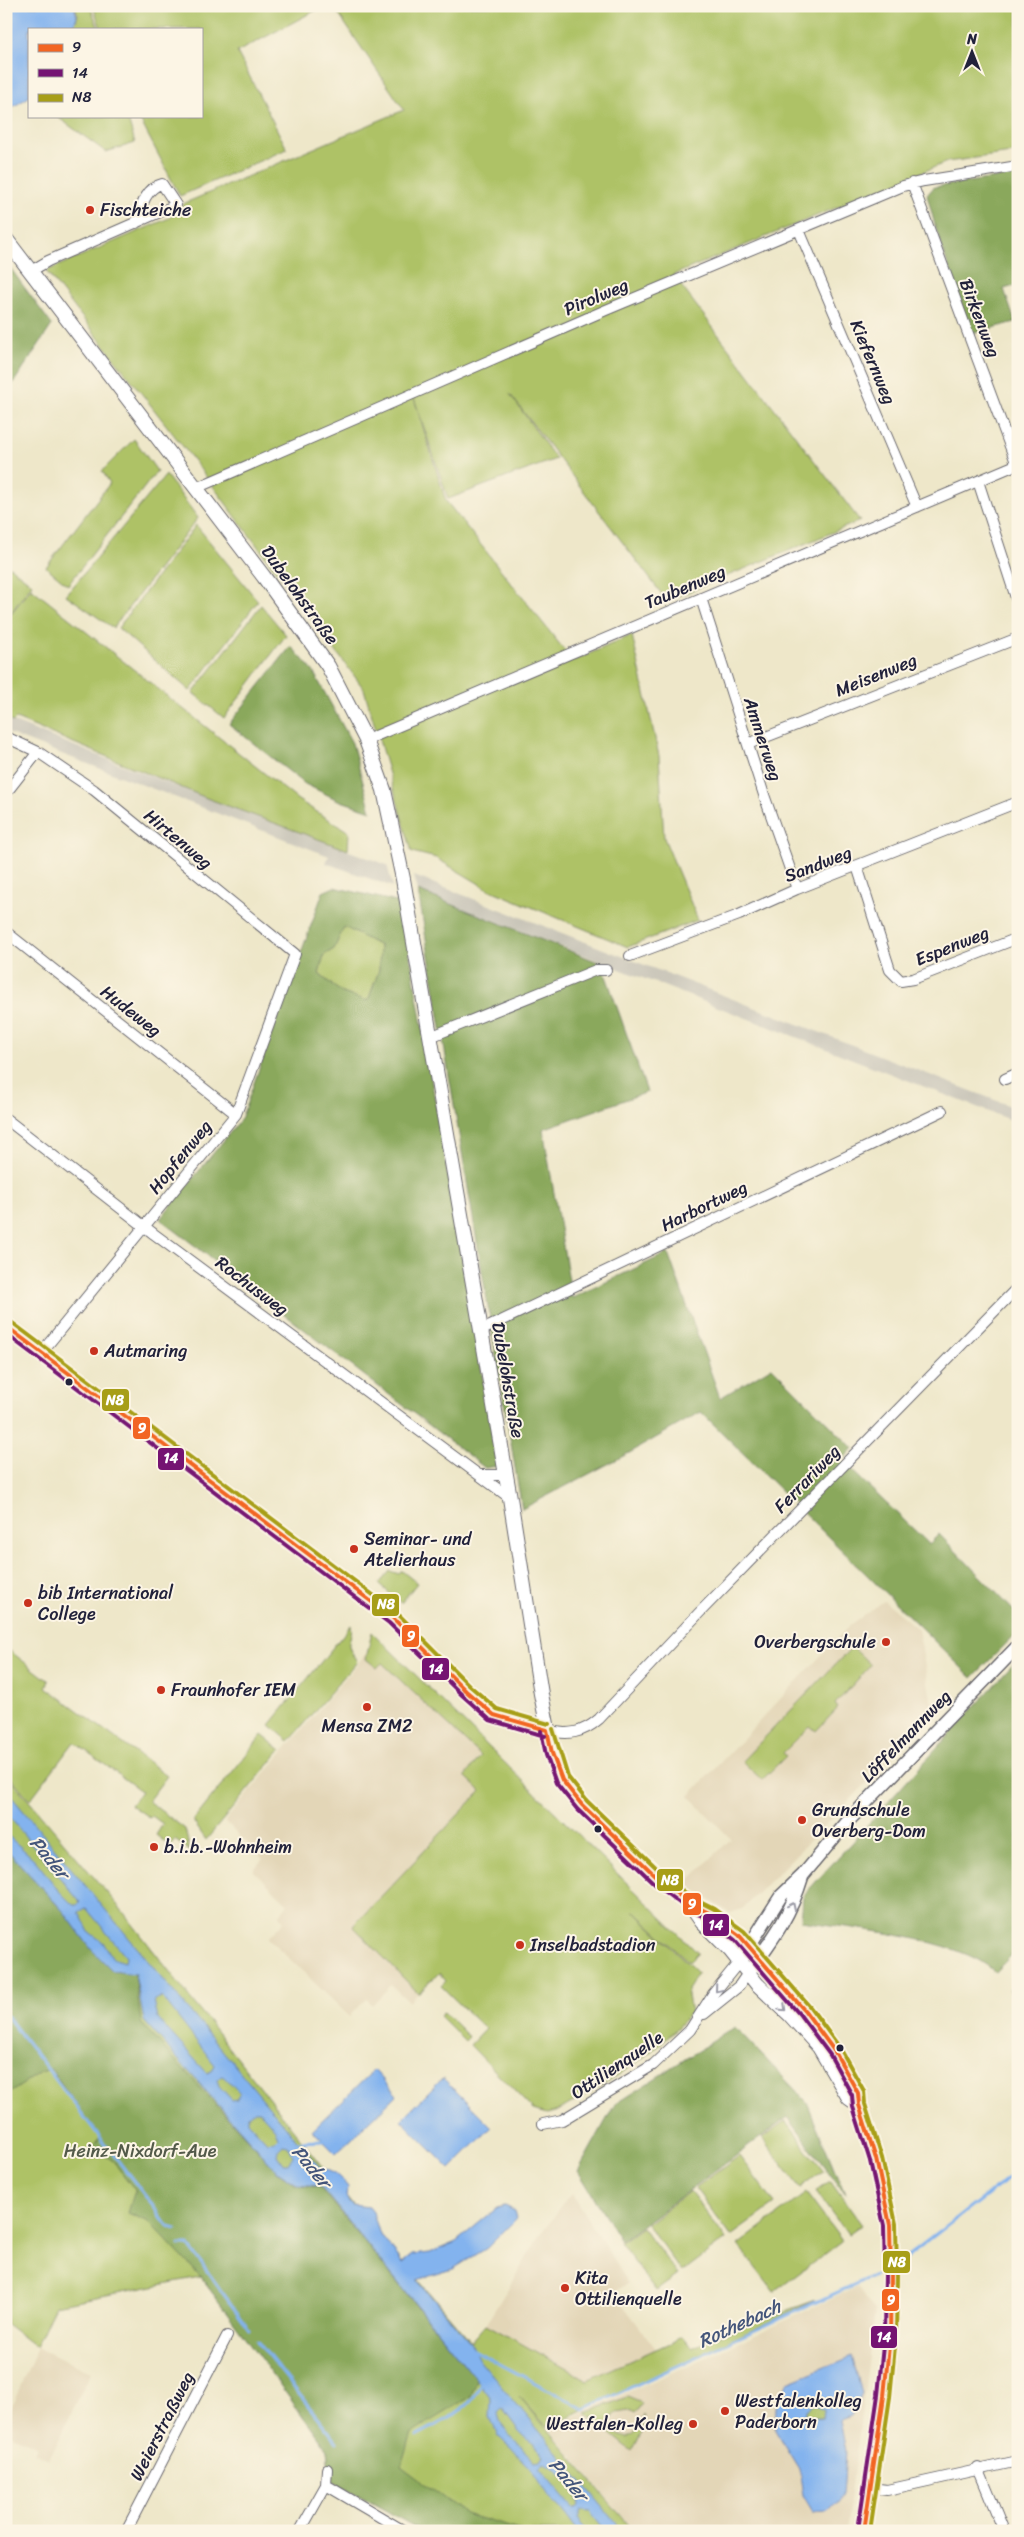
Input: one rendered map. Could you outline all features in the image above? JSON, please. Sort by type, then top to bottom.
[{"type":"main road","name":"Dubelohstraße","points":[[6,239],[196,488],[328,666],[348,701],[366,740],[384,790],[393,828],[510,1498],[552,1753],[562,1780],[615,1838],[662,1882],[689,1903]]},
{"type":"main road","points":[[689,1903],[711,1914],[739,1936],[759,1958],[805,2011],[835,2052],[858,2093],[859,2105],[883,2186],[890,2224],[891,2255],[890,2336],[864,2531]]},
{"type":"main road","points":[[689,1903],[702,1922],[819,2048],[849,2098],[859,2105]]},
{"type":"street","name":"Pirolweg","points":[[196,488],[548,335],[912,184],[1018,166]]},
{"type":"street","name":"Birkenweg","points":[[912,184],[1017,465]]},
{"type":"street","points":[[31,271],[48,261],[136,223]]},
{"type":"street","name":"Kiefernweg","points":[[799,230],[917,507]]},
{"type":"street","name":"Taubenweg","points":[[366,740],[1017,465]]},
{"type":"street","points":[[978,481],[1018,604]]},
{"type":"street","name":"Ammerweg","points":[[701,598],[797,889]]},
{"type":"street","name":"Meisenweg","points":[[748,744],[1018,638]]},
{"type":"street","name":"Hirtenweg","points":[[6,737],[38,752],[94,790],[295,954]]},
{"type":"street","points":[[6,793],[38,752]]},
{"type":"street","name":"Sandweg","points":[[630,956],[739,915],[797,889],[1018,802]]},
{"type":"street","name":"Espenweg","points":[[857,866],[890,970],[901,981],[913,979],[1018,938]]},
{"type":"street","name":"Hudeweg","points":[[6,932],[236,1114]]},
{"type":"street","name":"Hopfenweg","points":[[41,1352],[236,1114],[295,954]]},
{"type":"street","points":[[430,1036],[596,970],[606,970]]},
{"type":"street","points":[[1005,1079],[1018,1073]]},
{"type":"street","name":"Harbortweg","points":[[480,1331],[942,1110]]},
{"type":"street","name":"Rochusweg","points":[[6,1119],[144,1226],[510,1498]]},
{"type":"street","name":"Ferrariweg","points":[[547,1730],[562,1734],[580,1732],[599,1719],[1018,1287]]},
{"type":"street","points":[[6,1326],[378,1607],[494,1715],[547,1730]]},
{"type":"street","points":[[480,1475],[506,1475]]},
{"type":"street","name":"Löffelmannweg","points":[[739,1962],[781,1896],[802,1875],[848,1821],[1018,1646]]},
{"type":"street","name":"Löffelmannweg","points":[[748,1973],[794,1904],[802,1875]]},
{"type":"street","name":"Ottilienquelle","points":[[542,2124],[562,2120],[653,2065],[679,2042],[700,2017],[713,1994],[739,1962]]},
{"type":"street","name":"Ottilienquelle","points":[[700,2017],[739,1986],[748,1973]]},
{"type":"street","name":"Weierstraßweg","points":[[126,2531],[227,2336]]},
{"type":"street","points":[[871,2488],[887,2490],[1018,2460]]},
{"type":"street","points":[[978,2468],[1004,2531]]},
{"type":"street","points":[[300,2531],[326,2485],[327,2469]]},
{"type":"street","points":[[326,2485],[404,2531]]},
{"type":"shaded area","points":[[6,719],[211,800],[387,865],[393,887],[326,863],[329,856],[6,732]]},
{"type":"shaded area","points":[[414,876],[1018,1109],[1018,1123],[418,891]]},
{"type":"shaded area","name":"Grundschule Overberg-Dom","points":[[884,1601],[918,1629],[934,1715],[742,1909],[730,1913],[685,1884],[731,1839],[689,1796],[849,1626]]},
{"type":"shaded area","points":[[368,1651],[480,1755],[465,1776],[481,1791],[353,1926],[418,1993],[409,2002],[391,1985],[372,2005],[367,1999],[349,2016],[268,1938],[284,1921],[279,1915],[288,1904],[253,1870],[263,1859],[225,1821]]},
{"type":"shaded area","name":"Kita Ottilienquelle","points":[[572,2194],[628,2283],[614,2293],[656,2349],[587,2380],[486,2324],[546,2226]]},
{"type":"shaded area","name":"Westfalenkolleg Paderborn","points":[[857,2286],[875,2311],[846,2531],[635,2531],[548,2428],[745,2340]]},
{"type":"shaded area","points":[[37,2348],[91,2372],[49,2460],[34,2453],[37,2446],[7,2433],[9,2429],[6,2428],[6,2419]]},
{"type":"green space","points":[[75,6],[90,6],[99,28],[73,28],[78,15]]},
{"type":"green space","points":[[93,6],[324,6],[237,52],[287,149],[180,196],[139,118],[202,118],[202,28],[101,28]]},
{"type":"green space","points":[[333,6],[1018,6],[1018,152],[947,162],[673,275],[860,521],[667,601],[510,394],[556,459],[448,499],[412,392],[446,501],[573,661],[632,635],[659,756],[664,838],[698,920],[628,947],[488,889],[436,858],[412,852],[364,689],[195,462],[46,271],[169,218],[185,203],[404,110]]},
{"type":"green space","points":[[59,118],[128,118],[135,143],[106,152]]},
{"type":"green space","points":[[1016,175],[1018,177],[1018,285],[1004,289],[1015,322],[971,334],[936,229],[927,195],[934,187]]},
{"type":"green space","points":[[8,265],[52,325],[6,394],[6,267]]},
{"type":"green space","points":[[134,439],[157,471],[68,585],[46,567],[110,483],[102,471]]},
{"type":"green space","points":[[166,475],[198,518],[113,628],[66,595]]},
{"type":"green space","points":[[196,525],[258,601],[190,691],[118,628]]},
{"type":"green space","points":[[6,564],[32,584],[6,619],[6,593],[9,590],[6,591]]},
{"type":"green space","points":[[31,588],[298,800],[349,832],[348,850],[209,799],[16,719],[13,722],[6,719],[6,620]]},
{"type":"green space","points":[[261,605],[286,635],[224,718],[193,693]]},
{"type":"green space","points":[[291,646],[313,671],[352,743],[371,811],[338,800],[305,784],[229,724]]},
{"type":"green space","points":[[334,887],[401,903],[498,1466],[485,1468],[160,1219],[241,1119],[323,892]],"holes":[[[344,927],[380,946],[379,970],[368,1001],[342,993],[319,974],[324,955],[334,949]]]},
{"type":"green space","points":[[418,891],[608,966],[605,973],[647,1092],[543,1129],[572,1298],[668,1253],[720,1398],[772,1367],[853,1448],[842,1461],[929,1544],[939,1534],[1018,1615],[1018,1632],[972,1678],[701,1412],[633,1451],[522,1509]]},
{"type":"green space","points":[[344,926],[380,946],[379,970],[368,1001],[342,993],[319,974],[324,955],[334,949]]},
{"type":"green space","points":[[390,1571],[399,1574],[402,1571],[417,1583],[401,1603],[379,1584]]},
{"type":"green space","points":[[351,1625],[349,1644],[352,1654],[357,1661],[289,1741],[270,1725]]},
{"type":"green space","name":"Inselbadstadion","points":[[372,1632],[698,1953],[689,1962],[633,1910],[698,1973],[687,1990],[691,2012],[661,2043],[629,2068],[558,2111],[547,2114],[533,2110],[470,2045],[485,2029],[441,1986],[446,1981],[439,1973],[418,1993],[353,1926],[481,1791],[465,1776],[481,1756],[382,1663],[377,1668],[366,1659]]},
{"type":"green space","points":[[852,1647],[871,1665],[835,1704],[838,1708],[816,1731],[810,1726],[783,1753],[786,1756],[762,1780],[742,1761]]},
{"type":"green space","points":[[6,1648],[49,1681],[46,1687],[167,1776],[148,1801],[185,1829],[190,1851],[175,1840],[170,1846],[156,1835],[163,1824],[131,1805],[141,1791],[74,1742],[30,1800],[6,1772]]},
{"type":"green space","points":[[1018,1659],[1018,1949],[995,1972],[979,1960],[932,1943],[875,1931],[801,1921],[803,1896]]},
{"type":"green space","points":[[262,1735],[281,1750],[206,1840],[193,1821]]},
{"type":"green space","name":"Heinz-Nixdorf-Aue","points":[[6,1774],[120,1908],[338,2187],[471,2341],[486,2324],[587,2380],[683,2337],[692,2348],[720,2335],[816,2300],[547,2427],[519,2396],[634,2531],[422,2531],[330,2479],[327,2449],[252,2343],[200,2277],[55,2305],[36,2347],[6,2324]]},
{"type":"green space","points":[[6,1849],[64,1912],[91,1949],[135,1974],[141,2023],[276,2170],[296,2185],[319,2187],[477,2380],[471,2396],[411,2433],[401,2466],[465,2514],[523,2531],[422,2531],[330,2479],[327,2449],[200,2276],[149,2222],[128,2213],[135,2190],[112,2160],[92,2148],[100,2138],[51,2069],[41,2072],[7,2095]]},
{"type":"green space","points":[[1018,1981],[1018,2005],[1009,1990]]},
{"type":"green space","points":[[444,2012],[469,2037],[465,2041],[440,2016]]},
{"type":"green space","points":[[735,2027],[807,2102],[845,2195],[788,2117],[621,2241],[578,2171],[615,2104]]},
{"type":"green space","points":[[786,2121],[823,2171],[800,2188],[762,2138]]},
{"type":"green space","points":[[739,2156],[775,2204],[731,2236],[695,2188]]},
{"type":"green space","points":[[830,2181],[862,2225],[848,2235],[816,2191]]},
{"type":"green space","points":[[690,2191],[726,2239],[682,2272],[647,2224]]},
{"type":"green space","points":[[806,2193],[842,2241],[774,2292],[738,2245]]},
{"type":"green space","points":[[642,2227],[678,2275],[656,2291],[620,2243]]},
{"type":"green space","points":[[627,2397],[642,2403],[635,2414],[628,2410],[617,2412],[611,2420],[615,2433],[628,2438],[635,2434],[644,2415],[643,2431],[632,2451],[586,2413]]},
{"type":"green space","points":[[814,2404],[824,2409],[822,2417],[808,2418],[806,2416],[807,2410]]},
{"type":"water","points":[[6,6],[74,6],[77,16],[73,28],[28,28],[28,98],[6,111]]},
{"type":"water","name":"Pader","points":[[6,1790],[320,2168],[336,2174],[348,2187],[347,2199],[352,2205],[369,2207],[373,2212],[379,2232],[403,2263],[413,2255],[430,2253],[456,2242],[497,2208],[505,2206],[515,2211],[517,2218],[487,2248],[453,2269],[417,2280],[471,2343],[479,2359],[623,2531],[607,2531],[591,2511],[580,2510],[577,2519],[587,2531],[578,2531],[561,2508],[548,2496],[529,2466],[498,2436],[490,2417],[491,2399],[477,2380],[320,2186],[297,2184],[276,2170],[144,2021],[135,1974],[113,1971],[91,1949],[64,1912],[6,1849],[6,1834],[35,1860],[60,1892],[73,1905],[77,1905],[80,1902],[11,1819],[6,1818]],"holes":[[[86,1908],[126,1956],[125,1962],[112,1958],[103,1942],[89,1932],[79,1912]],[[162,1997],[215,2065],[212,2071],[207,2073],[158,2019],[154,2000]],[[221,2076],[226,2078],[240,2093],[238,2099],[232,2100],[219,2086],[217,2080]],[[254,2111],[259,2111],[275,2129],[278,2137],[274,2141],[267,2142],[248,2121],[248,2116]],[[283,2145],[288,2146],[293,2156],[288,2164],[283,2164],[277,2155],[278,2150]],[[502,2408],[519,2431],[544,2455],[541,2460],[534,2461],[507,2432],[499,2419],[498,2412]],[[544,2463],[560,2474],[571,2486],[579,2504],[574,2509],[539,2468]]]},
{"type":"water","points":[[374,2070],[397,2095],[336,2154],[312,2130]]},
{"type":"water","points":[[443,2078],[492,2127],[450,2169],[401,2120]]},
{"type":"water","points":[[852,2356],[862,2393],[851,2416],[840,2420],[846,2452],[843,2495],[828,2511],[813,2512],[803,2495],[799,2469],[775,2430],[776,2407],[788,2382]],"holes":[[[814,2404],[823,2409],[822,2417],[808,2418],[806,2416],[807,2410]]]},
{"type":"waterway","points":[[6,2015],[169,2227],[176,2229]]},
{"type":"waterway","name":"Pader","points":[[296,2142],[323,2141]]},
{"type":"waterway","name":"Rothebach","points":[[896,2265],[1018,2171]]},
{"type":"waterway","points":[[180,2245],[188,2245],[249,2329]]},
{"type":"waterway","name":"Rothebach","points":[[472,2349],[584,2409],[888,2269]]},
{"type":"waterway","points":[[257,2341],[337,2442]]},
{"type":"waterway","points":[[416,2436],[462,2409],[470,2402],[482,2384]]},
{"type":"transit line","name":"N8","points":[[10,1321],[397,1613],[470,1686],[497,1709],[549,1724]]},
{"type":"transit line","name":"9","points":[[6,1326],[393,1618],[466,1691],[494,1715],[547,1730]]},
{"type":"transit line","name":"14","points":[[6,1334],[389,1623],[490,1720],[545,1736]]},
{"type":"transit line","name":"N8","points":[[553,1729],[568,1777],[587,1801],[666,1877],[692,1898],[714,1909],[744,1931],[810,2007],[840,2048],[864,2091],[865,2104],[882,2158],[896,2224],[897,2276],[896,2336],[890,2397],[870,2531]]},
{"type":"transit line","name":"9","points":[[547,1730],[552,1753],[562,1780],[582,1805],[662,1882],[689,1903],[711,1914],[739,1935],[805,2011],[835,2052],[858,2093],[859,2105],[876,2159],[890,2225],[891,2276],[890,2336],[884,2396],[864,2531]]},
{"type":"transit line","name":"14","points":[[541,1731],[546,1755],[556,1783],[577,1809],[658,1887],[686,1908],[708,1919],[735,1940],[800,2015],[830,2055],[852,2095],[853,2107],[870,2161],[884,2226],[885,2276],[884,2336],[878,2395],[858,2530]]},
{"type":"place","name":"Fischteiche","points":[[90,210]]},
{"type":"place","name":"Autmaring","points":[[94,1351]]},
{"type":"place","name":"Seminar- und Atelierhaus","points":[[354,1549]]},
{"type":"place","name":"bib International College","points":[[28,1603]]},
{"type":"place","name":"Overbergschule","points":[[886,1642]]},
{"type":"place","name":"Fraunhofer IEM","points":[[161,1690]]},
{"type":"place","name":"Mensa ZM2","points":[[367,1707]]},
{"type":"place","name":"Grundschule Overberg-Dom","points":[[802,1820]]},
{"type":"place","name":"b.i.b.-Wohnheim","points":[[154,1847]]},
{"type":"place","name":"Inselbadstadion","points":[[520,1945]]},
{"type":"place","name":"Kita Ottilienquelle","points":[[565,2288]]},
{"type":"place","name":"Westfalenkolleg Paderborn","points":[[725,2411]]},
{"type":"place","name":"Westfalen-Kolleg","points":[[693,2424]]}]
